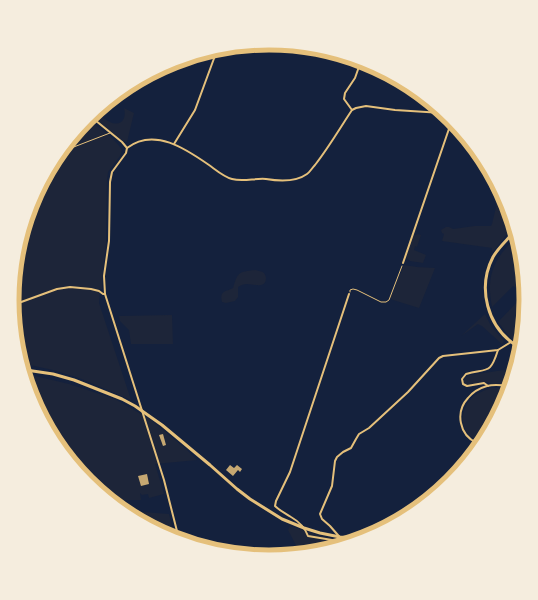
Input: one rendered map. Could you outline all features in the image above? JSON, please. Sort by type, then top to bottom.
[{"type":"main road","points":[[510,236],[494,255],[487,273],[485,285],[490,314],[505,337],[515,345]]},
{"type":"main road","points":[[29,371],[53,374],[74,380],[122,399],[162,424],[237,489],[266,510],[282,519],[304,528],[340,537],[348,537]]},
{"type":"street","points":[[174,144],[195,110],[215,56]]},
{"type":"street","points":[[352,110],[344,99],[345,93],[355,78],[359,67]]},
{"type":"street","points":[[177,533],[164,480],[105,294],[104,276],[109,241],[110,182],[112,172],[126,153],[127,148],[132,143],[153,139],[174,144],[193,154],[232,179],[243,180],[259,178],[278,180],[298,178],[308,174],[352,110],[366,106],[434,112]]},
{"type":"street","points":[[95,120],[122,142],[127,148]]},
{"type":"street","points":[[403,263],[450,127]]},
{"type":"street","points":[[19,303],[57,289],[70,287],[91,289],[105,294]]},
{"type":"street","points":[[336,541],[308,536],[306,531],[298,522],[275,506],[290,472],[349,294]]},
{"type":"street","points":[[341,539],[322,519],[320,514],[332,486],[335,461],[337,457],[351,448],[359,434],[369,428],[408,392],[439,358],[444,356],[498,350],[511,342]]},
{"type":"street","points":[[488,386],[484,384],[467,386],[462,384],[462,379],[466,374],[489,369],[494,362],[498,350]]},
{"type":"street","points":[[475,442],[463,432],[460,422],[461,409],[468,398],[479,389],[488,386],[504,385]]},
{"type":"lane","points":[[71,148],[110,133]]},
{"type":"path","points":[[349,294],[350,290],[353,289],[381,302],[386,302],[389,300],[403,263]]},
{"type":"shaded area","points":[[124,108],[134,113],[127,142],[114,135],[96,120],[100,116],[108,121],[120,123],[124,119]]},
{"type":"shaded area","points":[[92,123],[111,137],[122,150],[120,156],[108,172],[106,244],[102,289],[100,289],[99,303],[131,400],[79,378],[28,365],[21,333],[19,300],[21,267],[32,220],[45,189],[61,161]]},
{"type":"shaded area","points":[[497,198],[509,232],[492,253],[492,248],[442,241],[444,234],[441,230],[446,227],[453,229],[475,226],[491,226]]},
{"type":"shaded area","points":[[418,234],[421,235],[417,247],[415,246],[414,250],[426,255],[423,263],[410,261],[406,258],[413,236]]},
{"type":"shaded area","points":[[512,242],[517,267],[518,291],[513,286],[492,307],[490,286],[493,270],[496,262]]},
{"type":"shaded area","points":[[404,265],[435,268],[419,308],[390,299]]},
{"type":"shaded area","points":[[255,270],[264,273],[266,276],[263,284],[241,285],[238,287],[238,297],[235,301],[226,303],[222,302],[222,293],[233,288],[236,279],[242,272]]},
{"type":"shaded area","points":[[519,300],[515,341],[512,340],[498,322]]},
{"type":"shaded area","points":[[485,314],[491,326],[504,341],[502,344],[478,324],[461,336]]},
{"type":"shaded area","points":[[172,315],[173,344],[131,344],[129,330],[120,321],[119,316]]},
{"type":"shaded area","points":[[504,370],[508,371],[504,384],[492,384],[485,382],[466,384],[464,382],[464,378],[470,375]]},
{"type":"shaded area","points":[[31,375],[69,384],[115,399],[151,420],[197,460],[155,464],[164,494],[149,498],[148,494],[142,495],[140,493],[141,500],[122,500],[122,502],[92,477],[61,439],[45,411]]},
{"type":"shaded area","points":[[491,388],[503,388],[486,425],[477,439],[466,432],[463,416],[464,410],[470,400]]},
{"type":"shaded area","points":[[135,511],[169,514],[173,531]]},
{"type":"shaded area","points":[[290,526],[322,536],[340,539],[298,548],[288,530]]},
{"type":"building","points":[[163,434],[166,445],[163,446],[159,435]]},
{"type":"building","points":[[230,465],[234,468],[237,465],[242,469],[240,472],[238,470],[233,476],[226,470]]},
{"type":"building","points":[[147,474],[149,484],[141,486],[138,476]]}]
